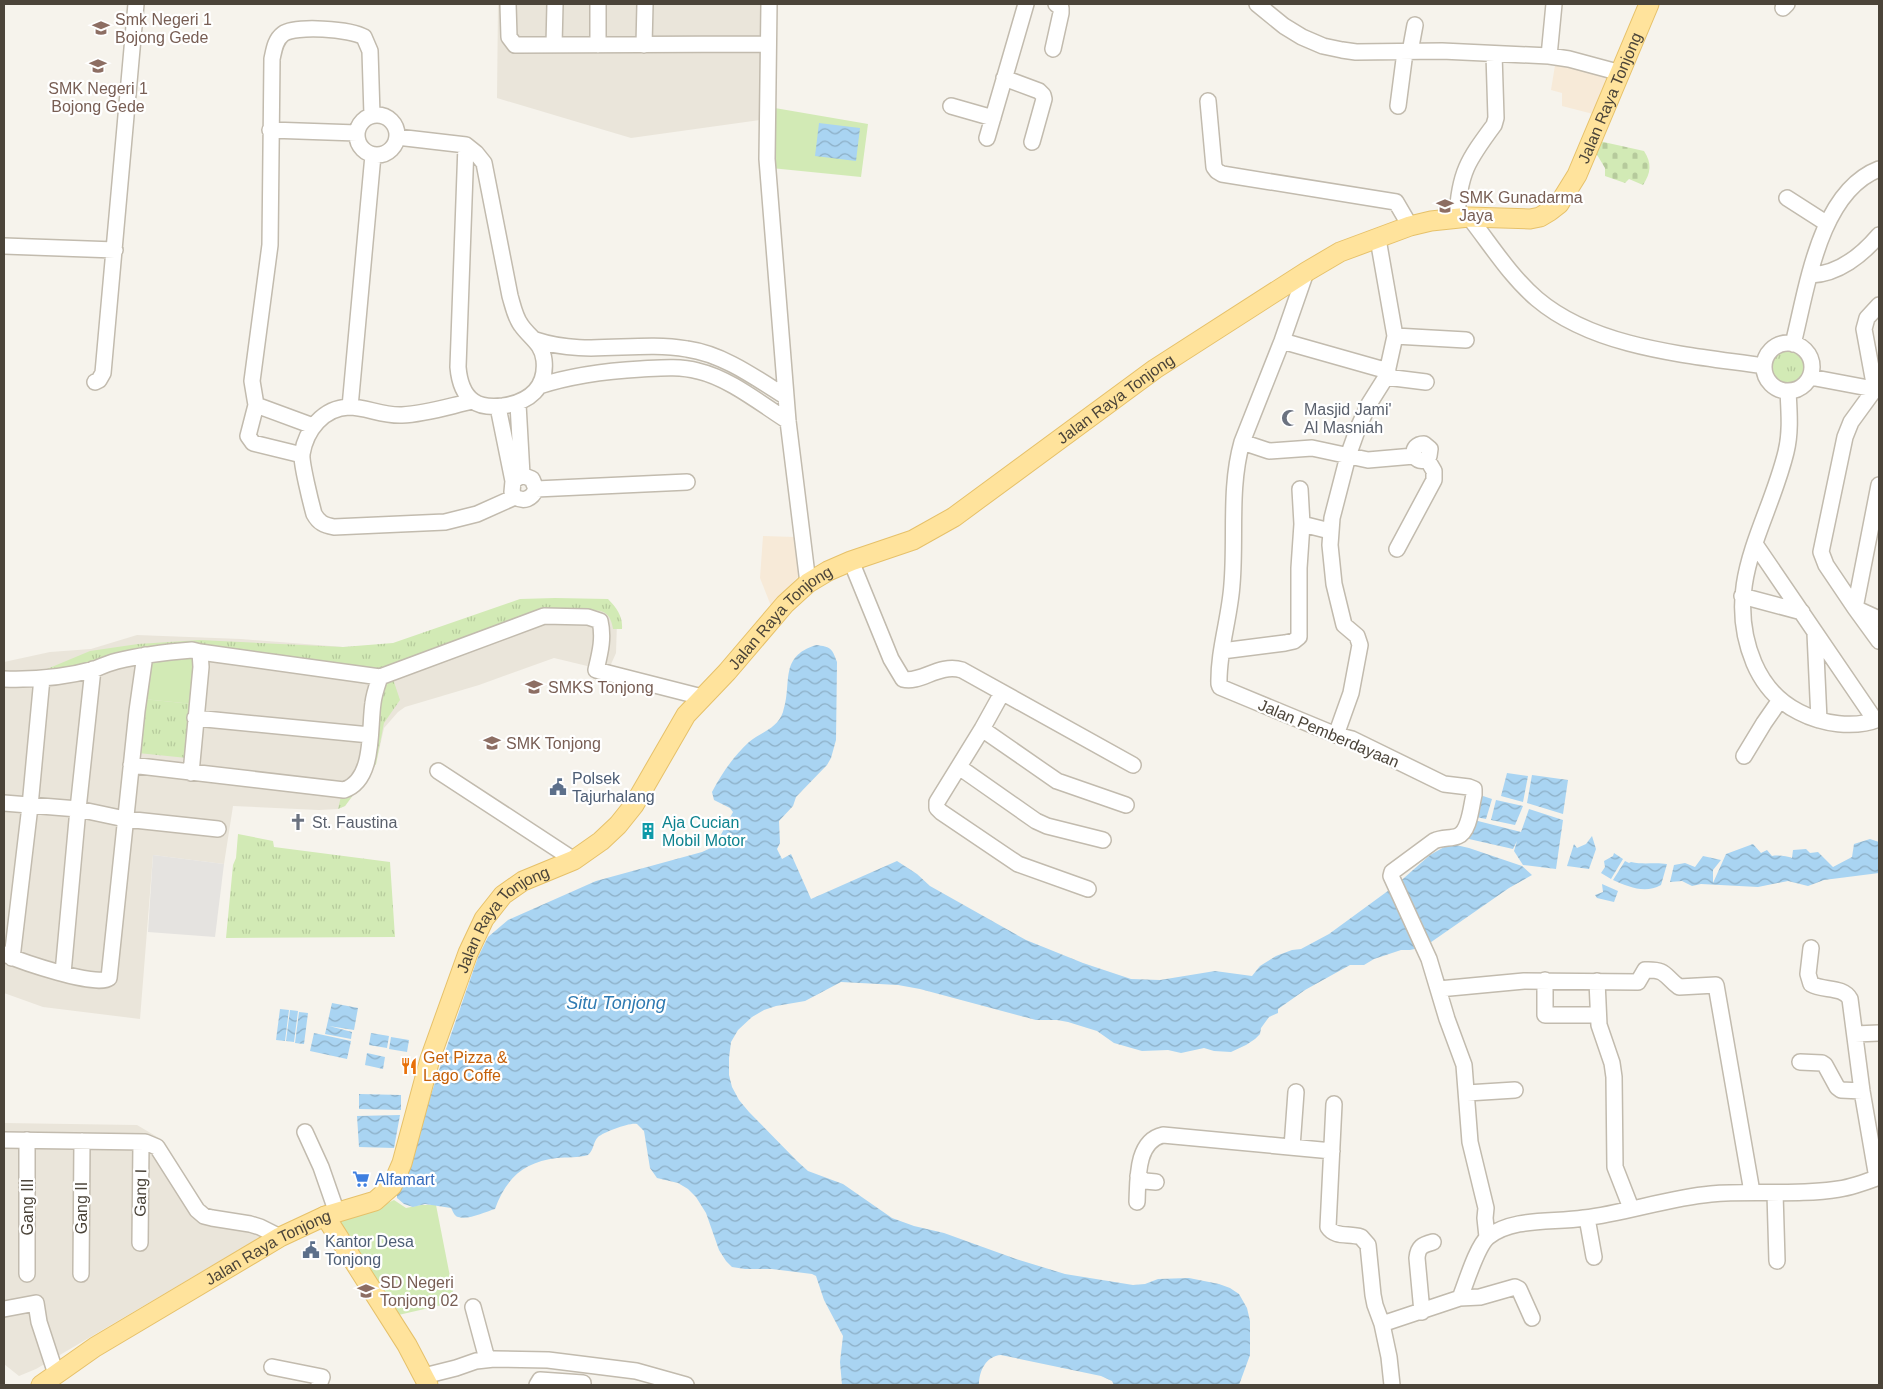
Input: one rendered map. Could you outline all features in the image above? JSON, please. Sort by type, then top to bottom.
[{"type":"main road","name":"Jalan Raya Tonjong","points":[[41,1385],[96,1347],[280,1237],[331,1214],[375,1201],[392,1186],[402,1163],[430,1059],[468,953],[484,919],[503,895],[523,881],[574,860],[601,841],[618,825],[634,805],[686,715],[727,672],[785,604],[808,583],[828,570],[913,540],[940,526],[1155,369],[1340,252],[1410,226],[1431,221],[1463,217],[1530,219],[1545,214],[1559,204],[1578,175],[1649,4]]},
{"type":"main road","points":[[331,1214],[426,1380]]},
{"type":"street","points":[[95,382],[99,380],[103,373],[136,4]]},
{"type":"street","points":[[508,4],[508,29],[512,42],[515,45],[521,46],[768,44]]},
{"type":"street","points":[[554,45],[555,4]]},
{"type":"street","points":[[598,4],[598,45]]},
{"type":"street","points":[[644,45],[645,4]]},
{"type":"street","points":[[769,4],[767,159],[788,421],[808,583]]},
{"type":"street","points":[[987,138],[1026,4]]},
{"type":"street","points":[[1053,49],[1061,13],[1061,8],[1056,4]]},
{"type":"street","points":[[1257,4],[1284,26],[1302,37],[1323,46],[1356,52],[1442,51],[1549,56],[1621,72]]},
{"type":"street","points":[[1549,56],[1554,4]]},
{"type":"street","points":[[1398,106],[1415,25]]},
{"type":"street","points":[[302,456],[253,443],[250,440],[248,431],[256,405],[252,381],[270,245],[272,59],[274,49],[282,35],[289,31],[300,29],[348,32],[364,37],[370,51],[372,115]]},
{"type":"street","points":[[1494,54],[1496,118],[1494,125],[1468,162],[1459,189],[1463,217],[1517,280],[1550,308],[1579,326],[1608,336],[1680,354],[1764,366]]},
{"type":"street","points":[[1004,78],[1043,94],[1044,99],[1032,142]]},
{"type":"street","points":[[1208,101],[1214,167],[1217,171],[1222,174],[1396,202],[1410,226]]},
{"type":"street","points":[[951,106],[993,118]]},
{"type":"street","points":[[372,115],[380,115],[393,123],[397,137],[389,151],[382,155],[374,155],[361,148],[357,141],[357,133],[359,125],[365,119],[372,115]]},
{"type":"street","points":[[270,130],[357,133]]},
{"type":"street","points":[[397,137],[466,145],[480,158],[487,172],[510,296],[515,312],[526,331],[536,340],[544,358],[543,377],[539,386],[525,400],[518,404],[498,407],[479,404],[473,401],[462,386],[458,367],[466,145]]},
{"type":"street","points":[[350,407],[374,155]]},
{"type":"street","points":[[1793,344],[1819,242],[1826,223],[1854,185],[1879,169]]},
{"type":"street","points":[[1787,198],[1826,223]]},
{"type":"street","points":[[1811,275],[1820,275],[1846,263],[1866,249],[1879,235]]},
{"type":"street","points":[[1336,734],[1351,693],[1360,645],[1357,636],[1347,629],[1342,621],[1334,584],[1330,531],[1348,456],[1362,416],[1387,374],[1395,336],[1378,239]]},
{"type":"street","points":[[4,246],[115,250]]},
{"type":"street","name":"Jalan Pemberdayaan","points":[[1306,272],[1282,341],[1242,442],[1235,468],[1232,585],[1218,679],[1220,687],[1352,739],[1444,784],[1474,789],[1464,832],[1458,836],[1442,837],[1434,840],[1391,875],[1425,948],[1447,1019],[1464,1065],[1470,1142],[1486,1208],[1487,1237]]},
{"type":"street","points":[[1877,390],[1864,330],[1867,318],[1879,305]]},
{"type":"street","points":[[1395,336],[1466,340]]},
{"type":"street","points":[[536,340],[560,347],[581,349],[672,347],[704,352],[719,358],[786,397]]},
{"type":"street","points":[[1282,341],[1387,374],[1426,382]]},
{"type":"street","points":[[1793,344],[1805,351],[1809,356],[1812,370],[1810,377],[1801,387],[1788,391],[1774,387],[1768,381],[1764,366],[1770,351],[1777,346],[1793,344]]},
{"type":"street","points":[[539,386],[564,378],[602,371],[669,367],[684,368],[713,376],[745,393],[788,421]]},
{"type":"street","points":[[1810,377],[1877,390]]},
{"type":"street","points":[[1877,390],[1851,422],[1821,552],[1826,565],[1879,641]]},
{"type":"street","points":[[1755,544],[1877,720],[1846,724],[1819,720],[1798,712],[1780,700],[1767,687],[1758,673],[1751,656],[1744,626],[1742,596],[1744,579],[1755,544],[1787,450],[1790,420],[1788,391]]},
{"type":"street","points":[[473,401],[402,415],[381,414],[350,407],[329,412],[320,418],[313,426],[302,456],[314,514],[318,521],[324,525],[334,527],[445,522],[477,514],[515,496]]},
{"type":"street","points":[[518,404],[518,478],[511,486],[515,496],[525,500],[534,494],[536,489],[532,479],[518,478]]},
{"type":"street","points":[[256,405],[313,426]]},
{"type":"street","points":[[498,407],[518,478]]},
{"type":"street","points":[[1242,442],[1269,451],[1312,448],[1378,460],[1420,458],[1434,470],[1434,480],[1397,549]]},
{"type":"street","points":[[536,489],[687,482]]},
{"type":"street","points":[[1855,608],[1878,501],[1879,485]]},
{"type":"street","points":[[1222,651],[1285,644],[1299,637],[1299,568],[1302,524],[1300,489]]},
{"type":"street","points":[[1302,524],[1330,531]]},
{"type":"street","points":[[851,561],[891,659],[903,679],[910,680],[944,669],[954,668],[962,670],[1002,694],[1133,765]]},
{"type":"street","points":[[1742,596],[1802,612]]},
{"type":"street","points":[[1855,608],[1879,619]]},
{"type":"street","points":[[4,679],[28,680],[42,678],[94,669],[145,655],[179,651],[200,652],[380,677],[544,616],[560,615],[588,617],[600,621],[602,631],[601,648],[596,670],[702,697]]},
{"type":"street","points":[[1815,631],[1819,720]]},
{"type":"street","points":[[190,773],[202,667],[200,652]]},
{"type":"street","points":[[42,678],[30,806],[8,956],[64,973],[97,981],[106,981],[109,978],[131,765],[145,655]]},
{"type":"street","points":[[64,973],[78,808],[94,669]]},
{"type":"street","points":[[131,765],[344,790],[353,787],[366,767],[374,695],[380,677]]},
{"type":"street","points":[[1002,694],[937,802],[939,810],[1018,864],[1088,889]]},
{"type":"street","points":[[1744,756],[1780,700]]},
{"type":"street","points":[[195,718],[370,735]]},
{"type":"street","points":[[982,729],[1057,781],[1126,805]]},
{"type":"street","points":[[959,767],[1036,821],[1047,826],[1103,840]]},
{"type":"street","points":[[438,771],[574,860]]},
{"type":"street","points":[[4,803],[78,808],[125,819],[218,829]]},
{"type":"street","points":[[1460,1298],[1477,1254],[1487,1237],[1513,1226],[1587,1218],[1631,1208],[1709,1195],[1752,1192],[1798,1193],[1840,1189],[1878,1178],[1862,1092],[1852,1003],[1847,994],[1816,987],[1808,980],[1811,948]]},
{"type":"street","points":[[1439,989],[1545,980],[1638,982],[1645,970],[1662,972],[1679,987],[1716,986],[1752,1192]]},
{"type":"street","points":[[1545,980],[1545,1015],[1598,1015]]},
{"type":"street","points":[[1597,981],[1600,1033],[1612,1063],[1614,1077],[1615,1167],[1631,1208]]},
{"type":"street","points":[[1855,1034],[1879,1033]]},
{"type":"street","points":[[1800,1062],[1822,1063],[1826,1065],[1837,1087],[1841,1090],[1862,1092]]},
{"type":"street","points":[[1467,1093],[1515,1090]]},
{"type":"street","points":[[1292,1147],[1296,1092]]},
{"type":"street","points":[[1334,1104],[1328,1227],[1335,1234],[1361,1237],[1368,1245],[1375,1305],[1382,1324],[1389,1357],[1392,1385]]},
{"type":"street","points":[[305,1132],[321,1167],[331,1214]]},
{"type":"street","points":[[1137,1202],[1139,1168],[1148,1144],[1153,1139],[1164,1135],[1332,1151]]},
{"type":"street","points":[[4,1140],[151,1144],[157,1148],[197,1210],[204,1216],[260,1227],[280,1237]]},
{"type":"street","name":"Gang III","points":[[27,1140],[27,1274]]},
{"type":"street","name":"Gang II","points":[[81,1274],[82,1141]]},
{"type":"street","name":"Gang I","points":[[140,1243],[141,1143]]},
{"type":"street","points":[[1138,1176],[1145,1181],[1156,1182]]},
{"type":"street","points":[[1775,1193],[1776,1261]]},
{"type":"street","points":[[1587,1218],[1594,1257]]},
{"type":"street","points":[[1422,1312],[1417,1258],[1418,1250],[1421,1246],[1433,1242]]},
{"type":"street","points":[[1382,1324],[1460,1298],[1480,1297],[1515,1287],[1520,1289],[1532,1318]]},
{"type":"street","points":[[4,1309],[36,1303],[39,1322],[56,1374]]},
{"type":"street","points":[[473,1307],[487,1360]]},
{"type":"street","points":[[426,1380],[476,1361],[548,1360],[636,1371],[686,1385]]},
{"type":"street","points":[[272,1367],[322,1377],[320,1385]]},
{"type":"street","points":[[537,1385],[540,1380],[566,1384],[583,1383]]},
{"type":"shaded area","points":[[498,4],[760,4],[760,120],[631,138],[497,98]]},
{"type":"shaded area","points":[[1556,59],[1615,73],[1597,115],[1562,106],[1562,93],[1551,90]]},
{"type":"shaded area","points":[[763,536],[795,537],[799,576],[771,606],[760,578]]},
{"type":"shaded area","points":[[549,604],[603,608],[617,622],[616,653],[608,671],[554,658],[479,685],[405,707],[384,728],[376,764],[345,806],[338,809],[319,810],[233,806],[224,864],[153,855],[140,1019],[43,1007],[4,993],[4,662],[50,652],[91,649],[137,635],[241,639],[343,647],[367,646],[389,664]]},
{"type":"shaded area","points":[[153,855],[224,864],[215,937],[148,932]]},
{"type":"shaded area","points":[[4,1123],[137,1125],[159,1138],[182,1180],[211,1212],[232,1213],[264,1235],[36,1369],[19,1376],[4,1364]]},
{"type":"green space","points":[[769,107],[868,124],[861,177],[771,168]]},
{"type":"green space","points":[[1599,141],[1644,151],[1650,168],[1643,185],[1629,179],[1625,183],[1605,176],[1605,168],[1596,153]]},
{"type":"green space","points":[[1788,349],[1795,350],[1801,354],[1805,360],[1805,374],[1801,380],[1795,384],[1788,385],[1781,384],[1775,380],[1771,374],[1770,367],[1771,360],[1775,354],[1781,350]]},
{"type":"green space","points":[[520,599],[608,599],[619,613],[622,629],[613,629],[611,621],[604,612],[594,610],[573,611],[373,670],[264,659],[119,655],[97,659],[88,667],[35,674],[90,651],[138,644],[200,640],[343,647],[393,643]]},
{"type":"green space","points":[[148,659],[197,659],[193,704],[143,699]]},
{"type":"green space","points":[[392,676],[400,700],[384,723],[376,764],[345,806],[338,809],[342,792],[359,783],[382,681]]},
{"type":"green space","points":[[143,699],[193,704],[187,758],[138,753]]},
{"type":"green space","points":[[238,834],[273,841],[274,847],[390,862],[395,937],[226,938]]},
{"type":"green space","points":[[394,1200],[406,1208],[436,1205],[455,1302],[394,1316],[335,1221],[377,1208]]},
{"type":"water","points":[[819,123],[860,128],[856,161],[815,156]]},
{"type":"water","name":"Situ Tonjong","points":[[816,645],[830,649],[837,662],[836,740],[827,765],[796,797],[793,806],[779,821],[780,843],[777,849],[782,859],[791,854],[811,899],[897,861],[917,874],[930,886],[1026,940],[1083,963],[1131,979],[1160,980],[1215,971],[1252,976],[1260,966],[1276,956],[1301,949],[1329,934],[1396,885],[1430,855],[1446,846],[1456,845],[1469,848],[1522,866],[1532,875],[1509,888],[1424,947],[1401,950],[1374,959],[1364,965],[1350,965],[1305,990],[1278,1009],[1278,1013],[1269,1017],[1261,1028],[1260,1034],[1255,1039],[1231,1052],[1214,1051],[1204,1048],[1181,1053],[1168,1050],[1142,1051],[1114,1043],[1097,1031],[1068,1022],[1036,1020],[920,989],[898,985],[841,982],[805,1001],[764,1010],[752,1017],[738,1030],[731,1042],[729,1075],[732,1087],[739,1100],[749,1112],[808,1171],[843,1184],[892,1218],[914,1226],[944,1233],[1016,1259],[1065,1274],[1133,1285],[1145,1284],[1158,1279],[1189,1278],[1219,1284],[1239,1294],[1247,1308],[1250,1321],[1250,1355],[1239,1385],[1114,1385],[1112,1381],[1101,1376],[1001,1355],[991,1358],[984,1365],[979,1385],[842,1385],[840,1362],[843,1336],[824,1300],[816,1276],[772,1269],[732,1267],[719,1250],[706,1213],[696,1197],[678,1183],[657,1178],[650,1168],[644,1131],[637,1124],[623,1126],[601,1135],[596,1139],[588,1155],[545,1160],[526,1168],[511,1180],[499,1198],[495,1209],[477,1215],[462,1218],[455,1215],[451,1208],[425,1204],[413,1207],[404,1204],[397,1198],[397,1194],[408,1172],[422,1122],[478,957],[488,937],[508,920],[596,881],[702,852],[715,846],[733,812],[730,808],[714,800],[712,792],[738,753],[749,742],[773,726],[780,718],[786,701],[791,664],[796,656]]},
{"type":"water","points":[[1507,773],[1528,776],[1523,802],[1501,796]]},
{"type":"water","points":[[1532,775],[1568,780],[1563,814],[1527,803]]},
{"type":"water","points":[[1480,795],[1492,799],[1486,819],[1471,816]]},
{"type":"water","points":[[1496,800],[1523,806],[1515,825],[1491,820]]},
{"type":"water","points":[[1529,809],[1563,820],[1556,869],[1523,865],[1514,851],[1517,841],[1513,849],[1469,839],[1471,823],[1478,821],[1521,832]]},
{"type":"water","points":[[1592,836],[1596,849],[1589,869],[1567,866],[1574,844],[1577,848],[1586,844]]},
{"type":"water","points":[[1870,839],[1879,842],[1879,873],[1824,880],[1808,886],[1788,881],[1758,887],[1701,884],[1692,886],[1682,881],[1670,882],[1674,865],[1685,863],[1695,867],[1703,856],[1721,860],[1713,870],[1713,883],[1726,854],[1753,844],[1761,853],[1767,850],[1772,856],[1792,858],[1793,850],[1806,849],[1810,853],[1818,852],[1833,867],[1852,857],[1854,844]]},
{"type":"water","points":[[1614,853],[1623,859],[1611,879],[1601,873],[1605,867],[1604,861],[1613,856]]},
{"type":"water","points":[[1625,861],[1629,863],[1667,864],[1661,885],[1655,888],[1643,889],[1631,887],[1613,880]]},
{"type":"water","points":[[1602,884],[1618,891],[1614,902],[1597,898],[1595,895],[1603,892]]},
{"type":"water","points":[[332,1003],[358,1008],[354,1030],[329,1026],[352,1032],[351,1039],[325,1034]]},
{"type":"water","points":[[280,1009],[289,1010],[285,1041],[276,1040]]},
{"type":"water","points":[[290,1010],[298,1011],[294,1042],[286,1041]]},
{"type":"water","points":[[299,1012],[308,1013],[304,1044],[295,1043]]},
{"type":"water","points":[[314,1033],[351,1041],[347,1059],[310,1051]]},
{"type":"water","points":[[371,1033],[389,1036],[387,1048],[369,1045]]},
{"type":"water","points":[[391,1037],[409,1040],[407,1052],[389,1049]]},
{"type":"water","points":[[367,1053],[385,1057],[383,1069],[365,1065]]},
{"type":"water","points":[[359,1094],[401,1095],[401,1110],[359,1109]]},
{"type":"water","points":[[400,1115],[394,1148],[359,1147],[357,1116]]},
{"type":"place","name":"Smk Negeri 1 Bojong Gede","points":[[101,28]]},
{"type":"place","name":"SMK Negeri 1 Bojong Gede","points":[[98,66]]},
{"type":"place","name":"SMK Gunadarma Jaya","points":[[1445,206]]},
{"type":"place","name":"Masjid Jami' Al Masniah","points":[[1290,418]]},
{"type":"place","name":"SMKS Tonjong","points":[[534,687]]},
{"type":"place","name":"SMK Tonjong","points":[[492,743]]},
{"type":"place","name":"Polsek Tajurhalang","points":[[558,787]]},
{"type":"place","name":"St. Faustina","points":[[298,822]]},
{"type":"place","name":"Aja Cucian Mobil Motor","points":[[648,831]]},
{"type":"place","name":"Get Pizza & Lago Coffe","points":[[409,1066]]},
{"type":"place","name":"Alfamart","points":[[361,1179]]},
{"type":"place","name":"Kantor Desa Tonjong","points":[[311,1250]]},
{"type":"place","name":"SD Negeri Tonjong 02","points":[[366,1291]]}]
